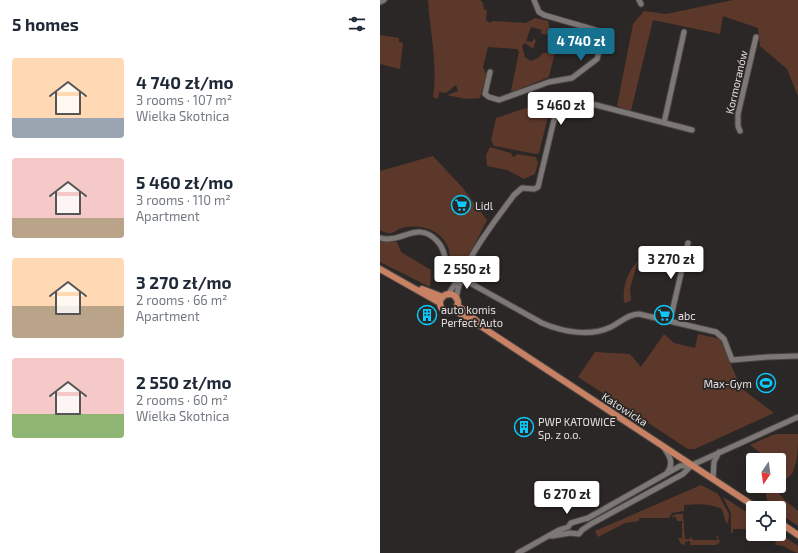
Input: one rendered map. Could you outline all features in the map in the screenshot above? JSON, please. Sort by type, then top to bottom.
[{"type":"main road","points":[[380,269],[440,303],[444,311],[455,305],[446,296],[403,281]]},
{"type":"main road","points":[[440,303],[446,296]]},
{"type":"main road","name":"Katowicka","points":[[455,305],[482,327],[746,501]]},
{"type":"main road","points":[[786,527],[798,535]]},
{"type":"street","points":[[380,2],[384,0]]},
{"type":"street","points":[[490,72],[485,94],[499,100],[548,82],[572,78],[597,59],[603,37],[599,31],[544,15],[539,12],[534,0]]},
{"type":"street","points":[[664,122],[684,32]]},
{"type":"street","name":"Kormoranów","points":[[740,131],[738,126],[738,114],[756,37]]},
{"type":"street","points":[[446,296],[461,278],[484,238],[517,191],[522,188],[534,189],[538,186],[559,99],[573,100],[692,130]]},
{"type":"street","points":[[380,238],[393,239],[414,232],[428,234],[441,246],[448,269],[461,278],[542,323],[558,329],[572,332],[601,330],[634,314],[716,332],[721,335],[732,360],[798,356]]},
{"type":"street","points":[[670,321],[688,243]]},
{"type":"street","points":[[455,305],[461,278]]},
{"type":"street","points":[[549,537],[570,533],[576,535],[582,530],[683,474],[692,465],[718,452],[798,418]]},
{"type":"street","points":[[662,445],[671,462],[670,468],[666,473]]},
{"type":"street","points":[[713,479],[714,462],[718,452]]},
{"type":"street","points":[[518,553],[549,537],[559,530],[568,527],[571,523],[588,518],[666,473],[680,466],[692,465]]},
{"type":"street","points":[[577,522],[581,525],[582,530]]},
{"type":"street","points":[[568,527],[570,533]]},
{"type":"shaded area","points":[[428,0],[480,0],[483,3],[484,10],[487,10],[486,20],[490,23],[492,21],[526,23],[535,18],[548,21],[551,35],[541,34],[542,30],[531,27],[526,41],[532,42],[534,39],[536,40],[533,49],[525,43],[522,46],[525,57],[531,61],[538,58],[543,53],[555,52],[549,77],[512,92],[519,52],[517,49],[488,47],[483,67],[486,74],[480,98],[466,99],[447,95],[458,91],[456,85],[446,93],[439,92],[438,99],[433,97],[435,73]]},
{"type":"shaded area","points":[[733,0],[798,0],[798,96],[787,69],[760,46],[758,28],[723,16],[720,34],[653,20],[631,111],[617,106],[633,24],[644,11],[666,14]]},
{"type":"shaded area","points":[[380,35],[399,38],[399,42],[403,43],[400,69],[380,64]]},
{"type":"shaded area","points":[[526,108],[547,110],[549,113],[539,153],[536,154],[494,146],[491,140],[496,118]]},
{"type":"shaded area","points":[[490,147],[511,153],[514,157],[517,154],[536,157],[538,163],[535,174],[524,179],[507,170],[487,166],[486,155]]},
{"type":"shaded area","points":[[433,156],[462,187],[487,220],[463,268],[451,263],[449,249],[444,240],[430,229],[406,227],[391,233],[380,230],[380,171]]},
{"type":"shaded area","points":[[380,242],[397,242],[401,252],[431,270],[430,287],[380,262]]},
{"type":"shaded area","points":[[638,261],[630,288],[631,300],[626,303],[624,302],[624,291],[626,280],[631,269]]},
{"type":"shaded area","points":[[664,334],[674,343],[695,348],[698,334],[720,339],[741,388],[774,413],[695,449],[688,449],[578,377],[595,352],[630,354],[641,367]]},
{"type":"shaded area","points":[[775,434],[798,434],[797,458],[791,475],[786,478],[786,453],[761,453],[750,445]]},
{"type":"shaded area","points":[[701,485],[718,494],[729,514],[728,523],[726,523],[722,509],[699,504],[684,505],[684,511],[672,513],[669,518],[639,518],[639,521],[625,523],[598,537],[595,531]]},
{"type":"shaded area","points":[[779,493],[786,501],[767,501],[766,494]]},
{"type":"shaded area","points":[[723,497],[746,512],[746,529],[733,529],[733,533],[731,533],[731,513]]},
{"type":"shaded area","points":[[786,501],[798,511],[798,526],[786,518]]},
{"type":"shaded area","points":[[676,514],[683,514],[685,539],[690,539],[690,536],[693,540],[718,540],[716,536],[718,536],[720,542],[716,545],[690,545],[690,541],[685,542],[685,545],[681,544],[678,538],[682,538],[682,521],[677,521],[676,517],[671,517]]},
{"type":"shaded area","points":[[786,538],[798,546],[798,553],[783,546],[775,545],[776,541],[786,541]]},
{"type":"place","name":"Lidl","points":[[461,205]]},
{"type":"place","name":"auto komis Perfect Auto","points":[[427,315]]},
{"type":"place","name":"abc","points":[[664,315]]},
{"type":"place","name":"Max-Gym","points":[[766,383]]},
{"type":"place","name":"PWP KATOWICE Sp. z o.o.","points":[[524,427]]}]
